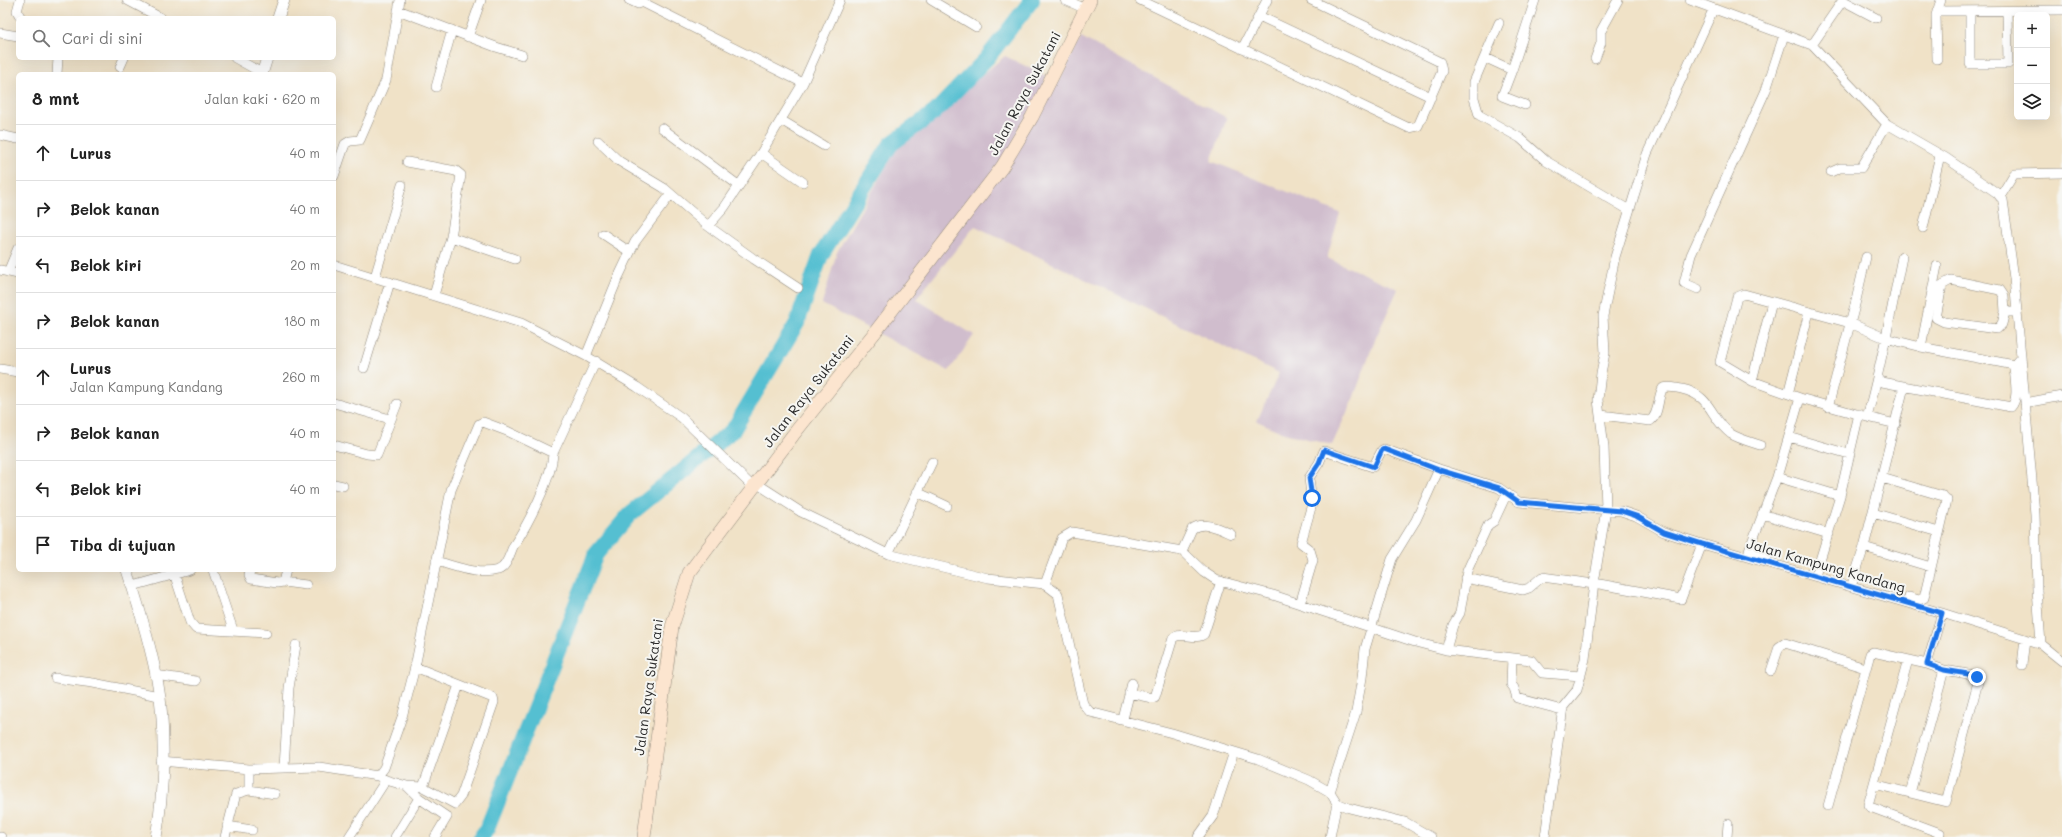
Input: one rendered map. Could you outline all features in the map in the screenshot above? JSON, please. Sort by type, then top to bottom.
[{"type":"main road","name":"Jalan Raya Sukatani","points":[[644,837],[672,627],[688,573],[1002,167],[1032,117],[1088,4]]},
{"type":"street","points":[[20,0],[17,12],[20,16]]},
{"type":"street","points":[[127,0],[145,14]]},
{"type":"street","points":[[279,16],[284,0]]},
{"type":"street","points":[[336,170],[345,144],[350,141],[360,140],[365,134],[375,104],[386,80],[400,0]]},
{"type":"street","points":[[468,37],[481,0]]},
{"type":"street","points":[[628,0],[638,4],[642,1],[803,83]]},
{"type":"street","points":[[708,226],[724,208],[738,185],[761,153],[803,83],[840,0]]},
{"type":"street","points":[[931,0],[976,27]]},
{"type":"street","points":[[1065,0],[1088,4]]},
{"type":"street","points":[[1140,0],[1409,128],[1418,126],[1442,71],[1440,62],[1311,0]]},
{"type":"street","points":[[1242,49],[1268,0]]},
{"type":"street","points":[[1525,105],[1502,96],[1535,0]]},
{"type":"street","points":[[1595,59],[1601,43],[1601,31],[1618,0]]},
{"type":"street","points":[[1690,0],[1713,10],[1812,45],[1887,124],[1940,155],[1986,185],[2000,197],[2005,208],[2017,312],[2035,514],[2041,644]]},
{"type":"street","points":[[1812,45],[1842,0],[1876,18]]},
{"type":"street","points":[[1936,59],[1937,11],[1941,0]]},
{"type":"street","points":[[398,10],[468,37],[522,55]]},
{"type":"street","points":[[1545,837],[1563,705],[1570,699],[1576,690],[1585,659],[1594,583],[1606,509],[1607,488],[1601,415],[1598,400],[1600,373],[1604,353],[1603,316],[1615,257],[1647,154],[1713,10]]},
{"type":"street","points":[[1937,11],[2062,10]]},
{"type":"street","points":[[1970,11],[1970,64],[2008,64],[2007,11]]},
{"type":"street","points":[[1259,16],[1431,97]]},
{"type":"street","points":[[1499,23],[1486,58],[1474,82],[1474,98],[1479,115],[1520,138],[1546,161],[1629,210]]},
{"type":"street","points":[[436,87],[452,30]]},
{"type":"street","points":[[0,33],[16,36]]},
{"type":"street","points":[[1698,289],[1684,283],[1691,255],[1763,97],[1784,36]]},
{"type":"street","points":[[1486,58],[1512,70]]},
{"type":"street","points":[[57,72],[58,60]]},
{"type":"street","points":[[238,60],[259,72]]},
{"type":"street","points":[[263,72],[266,60]]},
{"type":"street","points":[[781,120],[824,146]]},
{"type":"street","points":[[1831,172],[1840,168],[1861,168],[1887,124]]},
{"type":"street","points":[[662,128],[738,185]]},
{"type":"street","points":[[0,135],[16,139]]},
{"type":"street","points":[[598,141],[620,161],[664,188],[708,226],[798,288]]},
{"type":"street","points":[[761,153],[802,182]]},
{"type":"street","points":[[1923,228],[1940,155]]},
{"type":"street","points":[[407,162],[460,173],[461,180],[451,237],[434,295]]},
{"type":"street","points":[[2000,197],[2014,174],[2062,173]]},
{"type":"street","points":[[375,277],[402,185]]},
{"type":"street","points":[[586,356],[616,280],[630,252],[645,227],[671,194]]},
{"type":"street","points":[[603,234],[630,252]]},
{"type":"street","points":[[451,237],[515,259]]},
{"type":"street","points":[[16,251],[4,271],[16,274]]},
{"type":"street","points":[[1828,407],[1866,257]]},
{"type":"street","points":[[1816,573],[1840,496],[1849,454],[1877,381],[1902,258]]},
{"type":"street","points":[[336,266],[520,323],[596,361],[637,386],[682,418],[755,485],[801,512],[888,554],[988,578],[1045,584],[1058,594],[1085,708],[1102,715],[1123,719],[1234,752],[1309,780],[1330,792],[1337,803],[1349,808],[1405,822],[1431,837]]},
{"type":"street","points":[[1921,347],[1937,266]]},
{"type":"street","points":[[1951,280],[2000,290],[2004,296],[2005,312],[2002,324],[1997,329],[1944,322],[1936,318],[1942,285],[1951,280]]},
{"type":"street","points":[[364,368],[390,282]]},
{"type":"street","points":[[1896,424],[1828,407],[1788,394],[1752,381],[1720,362],[1720,357],[1737,297],[1744,294],[1850,323],[1885,338],[1921,347],[2014,365]]},
{"type":"street","points":[[1752,381],[1772,302]]},
{"type":"street","points":[[1788,394],[1809,312]]},
{"type":"street","points":[[2005,312],[2017,312]]},
{"type":"street","points":[[1877,381],[1906,388],[2011,406],[2016,397],[2014,365],[2021,357]]},
{"type":"street","points":[[436,561],[475,571],[499,570],[503,568],[514,545],[521,535],[545,484],[553,460],[553,453],[596,361]]},
{"type":"street","points":[[0,369],[16,372]]},
{"type":"street","points":[[1601,415],[1650,421],[1656,414],[1661,391],[1663,388],[1670,386],[1694,392],[1707,403],[1718,421],[1732,434],[1760,445]]},
{"type":"street","points":[[1853,581],[1873,513],[1903,391],[1906,388]]},
{"type":"street","points":[[2025,403],[2062,396]]},
{"type":"street","points":[[1800,398],[1777,477],[1749,550],[1816,573],[1853,581],[1919,600],[1924,598],[1947,498],[1882,478]]},
{"type":"street","points":[[336,404],[390,419]]},
{"type":"street","points":[[336,446],[374,456],[378,452],[397,404]]},
{"type":"street","points":[[349,837],[382,778],[384,768],[402,717],[415,667],[452,490],[481,422],[507,431],[553,453]]},
{"type":"street","points":[[1789,437],[1849,454]]},
{"type":"street","name":"Jalan Kampung Kandang","points":[[1300,604],[1313,560],[1310,550],[1302,543],[1312,504],[1309,479],[1319,463],[1324,450],[1374,467],[1382,450],[1384,449],[1439,470],[1499,488],[1519,502],[1606,509],[1636,516],[1664,532],[1702,544],[1816,573],[2041,644],[2062,660]]},
{"type":"street","points":[[888,554],[932,462]]},
{"type":"street","points":[[1330,792],[1356,712],[1365,649],[1370,628],[1392,559],[1416,520],[1439,470]]},
{"type":"street","points":[[1777,477],[1840,496]]},
{"type":"street","points":[[336,484],[343,486]]},
{"type":"street","points":[[918,492],[947,506]]},
{"type":"street","points":[[1446,650],[1453,625],[1460,612],[1465,578],[1488,525],[1494,521],[1507,493]]},
{"type":"street","points":[[1873,513],[1939,532]]},
{"type":"street","points":[[1762,514],[1829,534]]},
{"type":"street","points":[[1182,551],[1192,529],[1196,526],[1211,525],[1231,534]]},
{"type":"street","points":[[1045,584],[1062,538],[1072,532],[1182,551],[1210,577],[1300,604],[1370,628],[1446,650],[1533,660],[1539,671],[1542,673],[1581,676]]},
{"type":"street","points":[[1465,578],[1523,590],[1529,588],[1542,577],[1594,583],[1681,599],[1702,544]]},
{"type":"street","points":[[1864,547],[1931,567]]},
{"type":"street","points":[[128,572],[133,586],[159,696],[162,734],[161,808],[156,837]]},
{"type":"street","points":[[133,586],[174,572],[192,626],[196,628],[266,633]]},
{"type":"street","points":[[214,572],[233,630]]},
{"type":"street","points":[[250,572],[251,579],[306,585]]},
{"type":"street","points":[[283,582],[286,572]]},
{"type":"street","points":[[1129,693],[1150,698],[1155,697],[1172,638],[1177,636],[1199,636],[1204,634],[1221,581]]},
{"type":"street","points":[[1927,664],[1942,613]]},
{"type":"street","points":[[2022,665],[2025,639]]},
{"type":"street","points":[[1771,671],[1779,647],[1785,643],[1865,668]]},
{"type":"street","points":[[284,767],[289,688],[296,645]]},
{"type":"street","points":[[1828,806],[1865,668],[1871,652],[1927,664],[1944,670],[1974,675],[1977,677],[1978,682],[1971,716],[1946,802],[1874,784]]},
{"type":"street","points":[[1512,658],[1511,684],[1517,698],[1562,710]]},
{"type":"street","points":[[1908,660],[1868,805],[1940,833],[1939,837]]},
{"type":"street","points":[[415,667],[459,686],[493,698],[494,702],[461,796],[435,837]]},
{"type":"street","points":[[1910,793],[1944,670]]},
{"type":"street","points":[[155,675],[196,681]]},
{"type":"street","points":[[55,678],[93,683],[159,696]]},
{"type":"street","points":[[1123,719],[1132,682]]},
{"type":"street","points":[[423,787],[459,686]]},
{"type":"street","points":[[1198,837],[1213,816],[1234,752]]},
{"type":"street","points":[[161,761],[250,769],[319,767],[382,778],[407,786],[423,787],[455,804]]},
{"type":"street","points":[[249,790],[250,769]]},
{"type":"street","points":[[407,786],[419,798],[447,817]]},
{"type":"street","points":[[224,837],[236,794],[249,790],[275,794]]},
{"type":"street","points":[[395,837],[419,798]]},
{"type":"street","points":[[1330,837],[1337,803]]},
{"type":"street","points":[[1727,837],[1728,824]]},
{"type":"street","points":[[227,826],[252,830]]},
{"type":"shaded area","points":[[1081,37],[1227,118],[1211,161],[1340,213],[1327,258],[1398,289],[1374,342],[1353,399],[1332,445],[1284,433],[1257,421],[1279,373],[975,226],[916,299],[974,335],[949,371],[822,304],[837,252],[901,141],[1005,56],[1058,82]]},
{"type":"waterway","points":[[481,837],[487,829],[596,554],[630,514],[733,430],[797,323],[821,255],[891,144],[935,112],[987,58],[1032,0]]},
{"type":"route","points":[[1312,498],[1309,478],[1319,463],[1324,450],[1374,467],[1376,466],[1382,450],[1384,449],[1439,470],[1499,488],[1504,490],[1513,500],[1519,502],[1621,511],[1636,516],[1664,532],[1942,613],[1927,664],[1944,670],[1974,675],[1977,677]]}]
